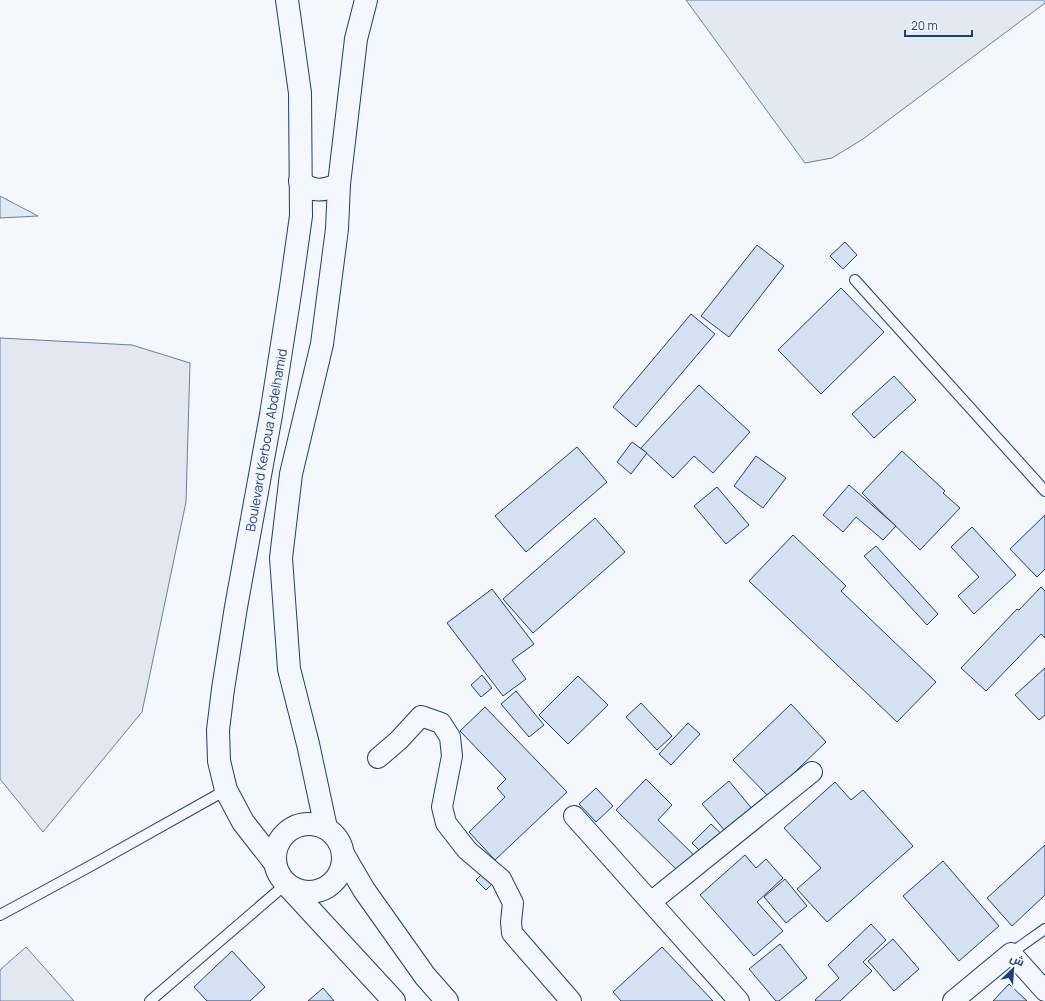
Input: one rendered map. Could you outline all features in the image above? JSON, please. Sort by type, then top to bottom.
[{"type":"main road","name":"Boulevard Kerboua Abdelhamid","points":[[275,863],[243,822],[226,790],[219,761],[218,730],[236,607],[271,415],[301,216],[300,93],[287,0]]},
{"type":"main road","points":[[326,828],[308,744],[289,669],[281,558],[291,474],[322,344],[337,229],[339,184],[356,39],[366,0]]},
{"type":"main road","points":[[300,181],[306,187],[321,190],[339,184]]},
{"type":"main road","points":[[394,1001],[286,884],[279,874],[275,863],[275,851],[279,840],[290,829],[301,824],[313,824],[326,828],[334,835],[364,890],[420,970],[447,1001]]},
{"type":"main road","points":[[286,884],[298,890],[310,892],[322,890],[332,883],[338,876],[342,865],[343,854]]},
{"type":"street","points":[[378,758],[400,740],[421,716],[441,723],[450,737],[452,756],[442,807],[446,823],[467,850],[501,879],[509,892],[513,903],[511,922],[512,933],[571,1001]]},
{"type":"street","points":[[651,902],[812,772]]},
{"type":"street","points":[[574,816],[739,1001]]},
{"type":"street","points":[[953,1001],[1011,953],[1045,991]]},
{"type":"lane","points":[[855,280],[1045,491]]},
{"type":"lane","points":[[2,911],[94,864],[226,790]]},
{"type":"lane","points":[[150,1001],[286,884]]},
{"type":"lane","points":[[1011,953],[1045,929]]},
{"type":"shaded area","points":[[686,0],[1045,0],[1045,3],[863,139],[832,158],[805,163]]},
{"type":"shaded area","points":[[0,196],[38,216],[0,218]]},
{"type":"shaded area","points":[[0,338],[132,345],[190,363],[186,502],[142,712],[43,832],[0,779]]},
{"type":"shaded area","points":[[26,947],[74,1001],[0,1001],[0,970]]},
{"type":"building","points":[[845,242],[857,255],[843,269],[830,256]]},
{"type":"building","points":[[757,245],[784,266],[729,337],[701,316]]},
{"type":"building","points":[[841,288],[884,332],[821,394],[778,350]]},
{"type":"building","points":[[691,314],[715,334],[636,427],[613,407]]},
{"type":"building","points":[[894,376],[916,400],[874,438],[852,414]]},
{"type":"building","points":[[699,385],[750,432],[713,473],[694,456],[673,478],[641,448]]},
{"type":"building","points":[[632,442],[647,453],[631,474],[617,462]]},
{"type":"building","points":[[577,447],[607,482],[526,552],[495,516]]},
{"type":"building","points":[[902,451],[945,491],[943,493],[960,508],[920,550],[862,493]]},
{"type":"building","points":[[756,456],[786,478],[763,508],[734,486]]},
{"type":"building","points":[[849,485],[896,526],[883,540],[856,517],[843,532],[823,515]]},
{"type":"building","points":[[717,487],[749,525],[726,544],[694,506]]},
{"type":"building","points":[[1045,515],[1045,569],[1037,577],[1010,549]]},
{"type":"building","points":[[595,518],[625,552],[533,633],[503,599]]},
{"type":"building","points":[[972,527],[1016,575],[974,614],[958,596],[979,577],[951,547]]},
{"type":"building","points":[[793,535],[846,586],[841,591],[936,682],[897,722],[749,581]]},
{"type":"building","points":[[876,546],[938,614],[927,625],[864,556]]},
{"type":"building","points":[[1041,587],[1045,591],[1045,638],[1041,634],[986,691],[961,668],[1017,609],[1019,610]]},
{"type":"building","points":[[492,589],[534,644],[512,660],[526,679],[503,696],[447,623]]},
{"type":"building","points":[[1045,668],[1045,715],[1039,720],[1015,695]]},
{"type":"building","points":[[482,675],[492,688],[481,697],[471,685]]},
{"type":"building","points":[[578,676],[608,705],[568,744],[539,715]]},
{"type":"building","points":[[516,691],[544,725],[529,737],[501,704]]},
{"type":"building","points":[[641,703],[672,736],[657,750],[626,717]]},
{"type":"building","points":[[791,704],[826,742],[769,797],[733,760]]},
{"type":"building","points":[[485,707],[567,792],[495,860],[469,832],[505,797],[497,788],[506,779],[460,731]]},
{"type":"building","points":[[688,723],[700,734],[671,765],[659,754]]},
{"type":"building","points":[[646,779],[672,805],[658,820],[697,858],[681,874],[616,810]]},
{"type":"building","points":[[729,781],[753,810],[726,832],[702,804]]},
{"type":"building","points":[[835,782],[851,800],[863,790],[913,846],[827,922],[797,889],[821,868],[784,828]]},
{"type":"building","points":[[596,788],[613,806],[596,822],[579,804]]},
{"type":"building","points":[[711,824],[727,839],[708,859],[692,843]]},
{"type":"building","points":[[1045,845],[1045,895],[1012,926],[987,898]]},
{"type":"building","points":[[745,855],[756,868],[766,859],[783,878],[757,902],[783,931],[754,956],[700,895]]},
{"type":"building","points":[[943,861],[999,926],[959,961],[903,896]]},
{"type":"building","points":[[484,872],[494,882],[486,890],[476,880]]},
{"type":"building","points":[[785,879],[807,906],[786,923],[764,897]]},
{"type":"building","points":[[871,924],[886,940],[863,962],[872,971],[840,1001],[816,1001],[815,1000],[839,978],[828,965]]},
{"type":"building","points":[[893,939],[919,969],[894,991],[868,961]]},
{"type":"building","points":[[780,944],[807,978],[779,1001],[776,1001],[749,969]]},
{"type":"building","points":[[662,947],[713,1001],[621,1001],[613,992]]},
{"type":"building","points":[[232,951],[265,987],[250,1001],[207,1001],[194,987]]},
{"type":"building","points":[[1009,984],[1027,1001],[993,1001]]},
{"type":"building","points":[[323,988],[334,1001],[308,1001]]}]
